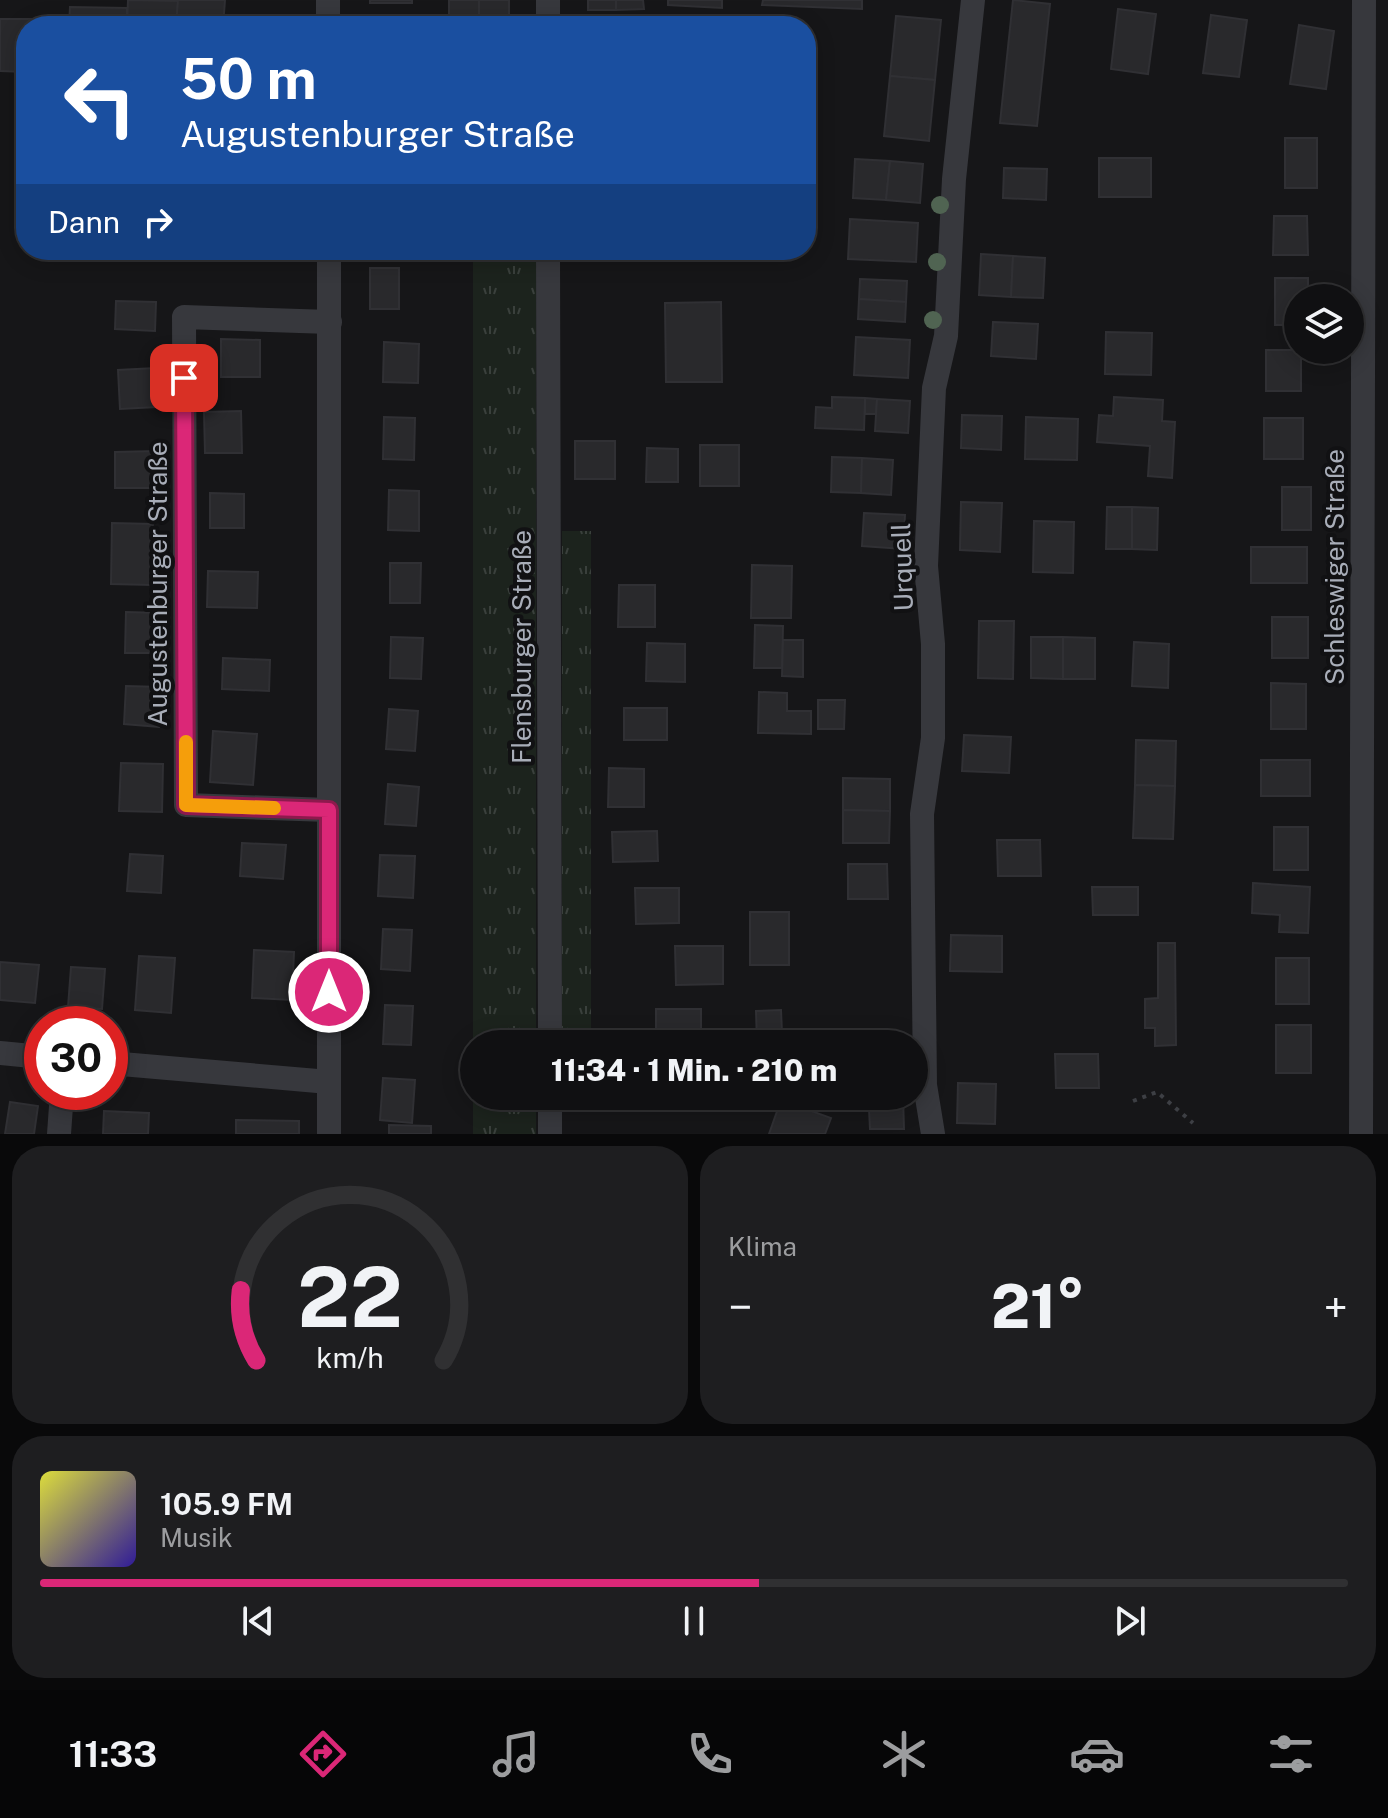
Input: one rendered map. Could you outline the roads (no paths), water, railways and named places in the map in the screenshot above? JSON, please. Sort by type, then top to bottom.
[{"type":"street","name":"Urquell","points":[[933,1134],[925,1085],[922,814],[933,738],[933,644],[926,566],[934,388],[946,336],[954,170],[973,0]]},
{"type":"street","name":"Schleswiger Straße","points":[[1361,1134],[1364,0]]},
{"type":"street","points":[[329,260],[329,1134]]},
{"type":"street","name":"Flensburger Straße","points":[[548,260],[550,1030]]},
{"type":"street","name":"Augustenburger Straße","points":[[329,810],[186,805],[184,317],[330,322]]},
{"type":"street","points":[[0,1053],[24,1055]]},
{"type":"street","points":[[128,1065],[329,1082]]},
{"type":"street","points":[[59,1134],[61,1110]]},
{"type":"street","points":[[550,1110],[550,1134]]}]
